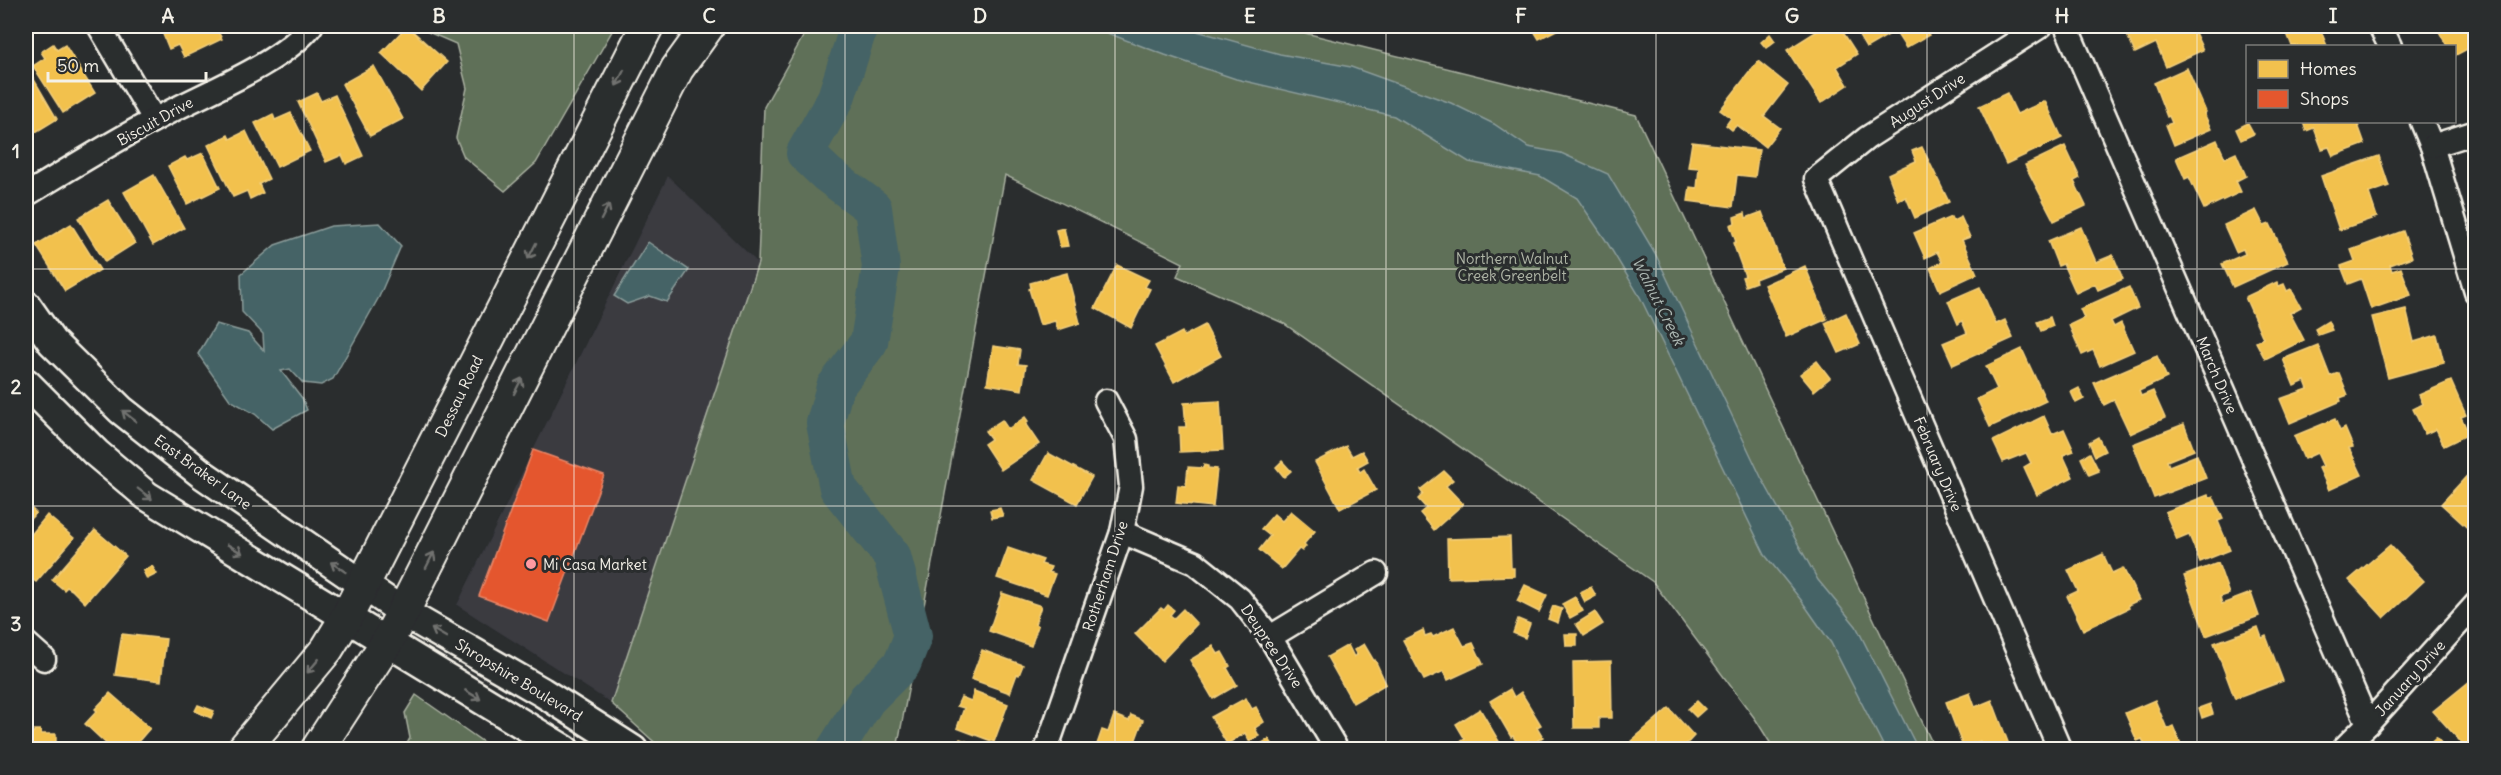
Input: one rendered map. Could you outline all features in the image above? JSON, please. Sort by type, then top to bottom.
[{"type":"main road","name":"Dessau Road","points":[[243,750],[327,649],[346,618],[647,26]]},
{"type":"main road","points":[[317,750],[387,642],[677,69],[708,26]]},
{"type":"street","points":[[99,26],[154,119]]},
{"type":"street","name":"Biscuit Drive","points":[[26,195],[154,119],[274,58],[301,38],[311,26]]},
{"type":"street","name":"August Drive","points":[[1816,179],[1867,138],[2041,26]]},
{"type":"street","name":"March Drive","points":[[2066,26],[2368,724]]},
{"type":"street","points":[[2380,26],[2390,45]]},
{"type":"street","points":[[2422,123],[2432,146],[2475,292]]},
{"type":"street","points":[[2432,146],[2475,132]]},
{"type":"street","name":"February Drive","points":[[1816,179],[2060,750]]},
{"type":"street","name":"East Braker Lane","points":[[26,305],[52,342],[121,410],[202,474],[403,612]]},
{"type":"street","points":[[26,382],[96,453],[147,496],[565,750]]},
{"type":"street","name":"Rotherham Drive","points":[[1046,750],[1122,532],[1131,486],[1126,439],[1106,401]]},
{"type":"street","name":"Deupree Drive","points":[[1122,532],[1195,563],[1240,599],[1269,637],[1337,750]]},
{"type":"street","points":[[1269,637],[1376,573]]},
{"type":"street","name":"January Drive","points":[[2342,750],[2475,604]]},
{"type":"street","name":"Shropshire Boulevard","points":[[403,612],[542,692],[633,750]]},
{"type":"street","points":[[26,643],[44,659]]},
{"type":"shaded area","points":[[668,176],[758,263],[611,703],[457,605]]},
{"type":"green space","points":[[421,26],[615,26],[536,163],[505,191],[464,157],[456,138],[467,88],[456,44],[421,29]]},
{"type":"green space","name":"Northern Walnut Creek Greenbelt","points":[[809,26],[1277,26],[1636,115],[1935,749],[1774,749],[1756,720],[1653,582],[1283,323],[1177,276],[1183,263],[1005,175],[897,749],[662,749],[611,703],[758,263],[764,107]]},
{"type":"green space","points":[[416,695],[493,749],[404,749],[410,738],[405,713]]},
{"type":"water","name":"Walnut Creek","points":[[1089,26],[1179,26],[1280,54],[1351,67],[1451,103],[1494,124],[1528,147],[1561,153],[1608,174],[1655,253],[1761,477],[1818,580],[1856,626],[1918,749],[1885,749],[1831,643],[1801,600],[1765,555],[1640,297],[1577,198],[1540,176],[1469,162],[1394,116],[1236,79]]},
{"type":"water","points":[[380,223],[401,246],[379,297],[333,379],[321,385],[303,383],[290,369],[281,371],[302,398],[307,410],[272,429],[255,414],[230,400],[198,354],[216,324],[248,333],[264,351],[263,334],[242,312],[241,274],[275,245],[331,226]]},
{"type":"water","points":[[648,242],[689,270],[667,302],[650,296],[627,304],[614,296]]},
{"type":"building: Homes","points":[[215,26],[222,39],[184,57],[178,45],[169,49],[160,27]]},
{"type":"building: Homes","points":[[407,26],[447,62],[421,91],[381,53]]},
{"type":"building: Homes","points":[[1531,26],[1564,26],[1539,39]]},
{"type":"building: Homes","points":[[1825,26],[1839,26],[1857,54],[1837,67],[1848,85],[1821,103],[1787,50]]},
{"type":"building: Homes","points":[[1853,26],[1923,26],[1929,35],[1906,48],[1895,31],[1866,48]]},
{"type":"building: Homes","points":[[2123,26],[2192,26],[2203,50],[2166,67],[2156,43],[2135,53]]},
{"type":"building: Homes","points":[[2284,26],[2319,26],[2327,45],[2292,45]]},
{"type":"building: Homes","points":[[2436,26],[2470,26],[2466,27],[2475,45],[2456,55],[2456,45],[2446,45]]},
{"type":"building: Homes","points":[[1770,34],[1775,41],[1766,48],[1761,42]]},
{"type":"building: Homes","points":[[53,44],[57,50],[65,45],[95,93],[63,113],[33,66],[45,58],[41,52]]},
{"type":"building: Homes","points":[[1758,61],[1788,85],[1764,116],[1780,128],[1765,147],[1737,125],[1732,130],[1726,125],[1731,118],[1720,110]]},
{"type":"building: Homes","points":[[374,66],[403,119],[370,136],[342,84]]},
{"type":"building: Homes","points":[[2187,68],[2211,129],[2174,145],[2166,125],[2172,123],[2169,116],[2167,117],[2154,83]]},
{"type":"building: Homes","points":[[26,76],[27,79],[32,76],[57,119],[26,138]]},
{"type":"building: Homes","points":[[317,93],[321,101],[335,95],[363,156],[346,164],[342,155],[326,162],[298,102]]},
{"type":"building: Homes","points":[[2007,93],[2017,114],[2045,101],[2062,138],[2006,164],[1979,106]]},
{"type":"building: Homes","points":[[291,113],[310,151],[277,167],[255,123],[273,114],[275,120]]},
{"type":"building: Homes","points":[[2248,123],[2254,134],[2241,140],[2236,129]]},
{"type":"building: Homes","points":[[2303,123],[2357,123],[2365,144],[2333,156],[2329,147],[2322,149],[2314,128],[2306,131]]},
{"type":"building: Homes","points":[[246,131],[269,179],[259,184],[263,193],[250,199],[247,191],[233,197],[208,145],[228,135],[230,139]]},
{"type":"building: Homes","points":[[2217,140],[2225,158],[2236,153],[2246,176],[2236,181],[2241,192],[2204,209],[2189,177],[2185,179],[2176,158]]},
{"type":"building: Homes","points":[[1692,142],[1759,150],[1755,177],[1737,175],[1733,207],[1688,201],[1690,187],[1697,188],[1699,168],[1688,167]]},
{"type":"building: Homes","points":[[2065,146],[2080,178],[2074,181],[2086,206],[2054,221],[2025,165]]},
{"type":"building: Homes","points":[[1922,147],[1949,202],[1915,218],[1906,197],[1898,201],[1888,174],[1916,161],[1912,151]]},
{"type":"building: Homes","points":[[203,153],[220,188],[187,204],[168,166],[185,157],[187,160]]},
{"type":"building: Homes","points":[[2379,156],[2389,186],[2369,193],[2377,217],[2339,230],[2321,176]]},
{"type":"building: Homes","points":[[154,175],[184,228],[153,245],[124,192]]},
{"type":"building: Homes","points":[[108,200],[135,243],[105,262],[78,218]]},
{"type":"building: Homes","points":[[2256,210],[2264,226],[2270,224],[2288,262],[2233,287],[2222,264],[2245,254],[2243,249],[2236,252],[2224,225]]},
{"type":"building: Homes","points":[[1762,212],[1783,268],[1755,279],[1756,282],[1745,286],[1742,277],[1745,276],[1733,243],[1736,242],[1730,225],[1735,223],[1734,217],[1745,213],[1746,218]]},
{"type":"building: Homes","points":[[1951,217],[1953,221],[1961,217],[1970,237],[1962,240],[1977,274],[1940,291],[1930,268],[1942,262],[1937,252],[1925,258],[1914,233]]},
{"type":"building: Homes","points":[[71,224],[100,270],[65,291],[36,245]]},
{"type":"building: Homes","points":[[2081,227],[2096,262],[2113,255],[2123,279],[2098,290],[2095,284],[2076,293],[2063,264],[2058,266],[2048,241]]},
{"type":"building: Homes","points":[[1064,228],[1068,246],[1060,247],[1056,230]]},
{"type":"building: Homes","points":[[2403,231],[2412,257],[2390,265],[2392,271],[2401,268],[2411,295],[2371,309],[2361,279],[2348,284],[2341,266],[2355,261],[2351,250]]},
{"type":"building: Homes","points":[[1117,265],[1149,280],[1145,287],[1150,289],[1131,328],[1095,308]]},
{"type":"building: Homes","points":[[1805,266],[1827,319],[1786,337],[1764,285]]},
{"type":"building: Homes","points":[[1067,273],[1080,323],[1058,330],[1055,321],[1040,325],[1029,289],[1031,288],[1030,283]]},
{"type":"building: Homes","points":[[2277,282],[2279,286],[2284,284],[2287,291],[2291,289],[2301,307],[2290,313],[2304,340],[2265,359],[2256,342],[2263,338],[2245,297]]},
{"type":"building: Homes","points":[[1980,287],[1996,324],[2005,320],[2013,338],[1953,365],[1943,343],[1967,333],[1962,321],[1958,324],[1948,301]]},
{"type":"building: Homes","points":[[2129,287],[2138,308],[2111,321],[2114,327],[2121,323],[2134,351],[2100,366],[2093,350],[2082,355],[2069,325],[2084,318],[2080,309]]},
{"type":"building: Homes","points":[[2406,309],[2414,342],[2437,335],[2444,363],[2388,378],[2372,317]]},
{"type":"building: Homes","points":[[1846,313],[1860,344],[1839,353],[1825,323]]},
{"type":"building: Homes","points":[[2050,317],[2053,326],[2041,331],[2037,322]]},
{"type":"building: Homes","points":[[2328,321],[2332,330],[2318,335],[2315,329]]},
{"type":"building: Homes","points":[[1205,325],[1221,356],[1174,382],[1155,346],[1182,332],[1184,336]]},
{"type":"building: Homes","points":[[2318,345],[2330,376],[2339,373],[2348,395],[2340,398],[2341,401],[2290,423],[2280,399],[2308,389],[2305,381],[2294,386],[2283,359]]},
{"type":"building: Homes","points":[[993,346],[1020,350],[1018,364],[1026,365],[1022,390],[987,384]]},
{"type":"building: Homes","points":[[2022,349],[2046,401],[1990,427],[1977,399],[1997,389],[1986,366]]},
{"type":"building: Homes","points":[[2157,356],[2167,378],[2139,391],[2141,396],[2153,391],[2165,418],[2130,434],[2114,400],[2104,405],[2094,383]]},
{"type":"building: Homes","points":[[1817,361],[1830,378],[1814,391],[1800,374]]},
{"type":"building: Homes","points":[[2451,381],[2466,415],[2461,417],[2469,434],[2444,446],[2436,429],[2425,434],[2413,409],[2423,404],[2419,395]]},
{"type":"building: Homes","points":[[2079,388],[2084,399],[2076,403],[2071,392]]},
{"type":"building: Homes","points":[[1220,401],[1223,450],[1180,452],[1179,427],[1186,427],[1184,403]]},
{"type":"building: Homes","points":[[2044,416],[2052,434],[2064,429],[2074,451],[2063,455],[2073,477],[2037,495],[2024,467],[2031,463],[2026,453],[2003,462],[1993,441]]},
{"type":"building: Homes","points":[[1025,417],[1028,421],[1026,425],[1039,444],[1001,470],[984,444],[991,439],[985,431],[1002,420],[1008,429]]},
{"type":"building: Homes","points":[[2335,419],[2340,431],[2345,428],[2353,447],[2349,448],[2362,475],[2329,490],[2319,468],[2323,466],[2317,453],[2304,459],[2294,436]]},
{"type":"building: Homes","points":[[2184,424],[2194,450],[2167,461],[2169,466],[2197,455],[2206,478],[2154,498],[2133,444]]},
{"type":"building: Homes","points":[[2098,437],[2105,451],[2095,456],[2089,442]]},
{"type":"building: Homes","points":[[1346,446],[1352,456],[1362,451],[1368,461],[1357,467],[1360,472],[1364,469],[1376,490],[1340,509],[1315,462]]},
{"type":"building: Homes","points":[[1048,453],[1092,477],[1077,504],[1033,480]]},
{"type":"building: Homes","points":[[2090,453],[2099,471],[2089,475],[2081,458]]},
{"type":"building: Homes","points":[[1282,461],[1291,471],[1284,477],[1276,467]]},
{"type":"building: Homes","points":[[1204,465],[1217,469],[1213,507],[1176,503],[1178,485],[1186,486],[1188,467],[1203,468]]},
{"type":"building: Homes","points":[[2476,466],[2476,532],[2474,534],[2441,504]]},
{"type":"building: Homes","points":[[1444,471],[1453,480],[1446,486],[1463,504],[1434,530],[1420,513],[1426,508],[1418,499],[1423,494],[1420,490]]},
{"type":"building: Homes","points":[[2208,495],[2209,498],[2213,496],[2223,519],[2218,521],[2230,550],[2200,562],[2189,535],[2177,540],[2165,512]]},
{"type":"building: Homes","points":[[26,503],[36,513],[26,523]]},
{"type":"building: Homes","points":[[1000,508],[1003,516],[992,518],[990,510]]},
{"type":"building: Homes","points":[[1291,511],[1315,531],[1304,544],[1306,546],[1302,551],[1299,549],[1282,569],[1259,550],[1270,536],[1261,529],[1274,514],[1282,521]]},
{"type":"building: Homes","points":[[47,515],[74,538],[36,582],[26,575],[26,541]]},
{"type":"building: Homes","points":[[95,530],[126,556],[85,603],[72,590],[67,587],[64,590],[52,580]]},
{"type":"building: Homes","points":[[1510,537],[1511,568],[1514,568],[1514,576],[1448,578],[1447,539]]},
{"type":"building: Homes","points":[[2390,545],[2424,581],[2384,618],[2349,580]]},
{"type":"building: Homes","points":[[1008,548],[1043,560],[1041,564],[1051,567],[1049,572],[1055,574],[1047,595],[997,578]]},
{"type":"building: Homes","points":[[2103,554],[2112,573],[2123,568],[2139,600],[2128,605],[2129,608],[2083,630],[2067,596],[2078,591],[2068,570]]},
{"type":"building: Homes","points":[[2218,563],[2229,594],[2220,597],[2222,604],[2251,593],[2259,616],[2206,636],[2184,576]]},
{"type":"building: Homes","points":[[152,566],[157,574],[147,579],[143,571]]},
{"type":"building: Homes","points":[[1525,585],[1547,595],[1539,612],[1517,601]]},
{"type":"building: Homes","points":[[1591,587],[1596,596],[1585,602],[1580,592]]},
{"type":"building: Homes","points":[[1002,593],[1041,606],[1035,624],[1038,626],[1031,646],[989,631]]},
{"type":"building: Homes","points":[[1575,597],[1583,611],[1570,618],[1562,604]]},
{"type":"building: Homes","points":[[1168,605],[1174,610],[1170,615],[1174,618],[1183,609],[1197,624],[1162,661],[1135,634],[1161,608],[1164,610]]},
{"type":"building: Homes","points":[[1553,606],[1562,609],[1558,623],[1548,619]]},
{"type":"building: Homes","points":[[1595,612],[1603,624],[1584,636],[1576,624]]},
{"type":"building: Homes","points":[[1518,619],[1530,624],[1525,638],[1513,633]]},
{"type":"building: Homes","points":[[1454,627],[1464,646],[1473,643],[1483,664],[1448,680],[1444,671],[1424,680],[1403,640],[1423,630],[1425,636],[1431,634],[1433,637]]},
{"type":"building: Homes","points":[[2258,627],[2262,638],[2266,636],[2283,681],[2235,699],[2214,643]]},
{"type":"building: Homes","points":[[122,634],[166,639],[161,681],[115,675]]},
{"type":"building: Homes","points":[[1565,634],[1577,634],[1577,646],[1566,646]]},
{"type":"building: Homes","points":[[1364,644],[1375,660],[1386,684],[1353,703],[1327,657],[1348,645],[1354,657],[1357,655],[1354,650]]},
{"type":"building: Homes","points":[[1213,646],[1218,654],[1222,652],[1230,666],[1227,668],[1237,685],[1213,699],[1190,660]]},
{"type":"building: Homes","points":[[982,650],[1023,665],[1010,693],[971,679]]},
{"type":"building: Homes","points":[[1611,661],[1612,718],[1599,718],[1599,728],[1574,728],[1573,662]]},
{"type":"building: Homes","points":[[2476,676],[2476,747],[2468,750],[2433,711]]},
{"type":"building: Homes","points":[[1510,689],[1514,697],[1521,692],[1541,725],[1537,727],[1543,737],[1538,740],[1541,743],[1531,750],[1519,750],[1516,741],[1513,736],[1511,737],[1490,701]]},
{"type":"building: Homes","points":[[974,691],[1008,704],[994,742],[957,728],[964,708],[957,706],[961,697],[971,701]]},
{"type":"building: Homes","points":[[110,693],[150,728],[131,750],[113,750],[85,724]]},
{"type":"building: Homes","points":[[1970,693],[1975,707],[1992,700],[2011,750],[1983,750],[1980,741],[1963,747],[1946,702]]},
{"type":"building: Homes","points":[[1246,698],[1252,709],[1256,707],[1264,722],[1255,728],[1259,736],[1249,741],[1245,733],[1227,744],[1211,717]]},
{"type":"building: Homes","points":[[2155,700],[2167,729],[2173,726],[2181,745],[2178,746],[2179,750],[2142,750],[2141,746],[2145,745],[2142,739],[2137,741],[2125,713]]},
{"type":"building: Homes","points":[[1697,701],[1705,709],[1696,717],[1688,709]]},
{"type":"building: Homes","points":[[2210,704],[2213,714],[2202,718],[2199,708]]},
{"type":"building: Homes","points":[[198,705],[214,711],[211,718],[195,711]]},
{"type":"building: Homes","points":[[1669,708],[1694,736],[1681,750],[1648,750],[1646,747],[1638,750],[1631,741]]},
{"type":"building: Homes","points":[[1480,709],[1504,750],[1448,750],[1465,739],[1456,724]]},
{"type":"building: Homes","points":[[1114,715],[1129,721],[1131,715],[1143,720],[1132,750],[1095,750],[1102,730],[1108,732]]},
{"type":"building: Homes","points":[[34,730],[40,730],[41,734],[56,734],[56,750],[26,750],[26,732],[34,732]]},
{"type":"building: Homes","points":[[2436,737],[2447,750],[2422,750]]},
{"type":"building: Homes","points":[[960,739],[991,750],[957,750]]},
{"type":"building: Homes","points":[[1269,739],[1276,750],[1259,750],[1257,746]]},
{"type":"building: Shops","name":"Mi Casa Market","points":[[533,450],[604,475],[549,622],[479,596]]},
{"type":"waterway","points":[[835,750],[867,699],[902,664],[913,636],[892,556],[838,488],[825,423],[835,387],[869,342],[881,267],[873,208],[827,174],[805,153],[836,98],[859,26]]},
{"type":"place","name":"Mi Casa Market","points":[[531,564]]}]
